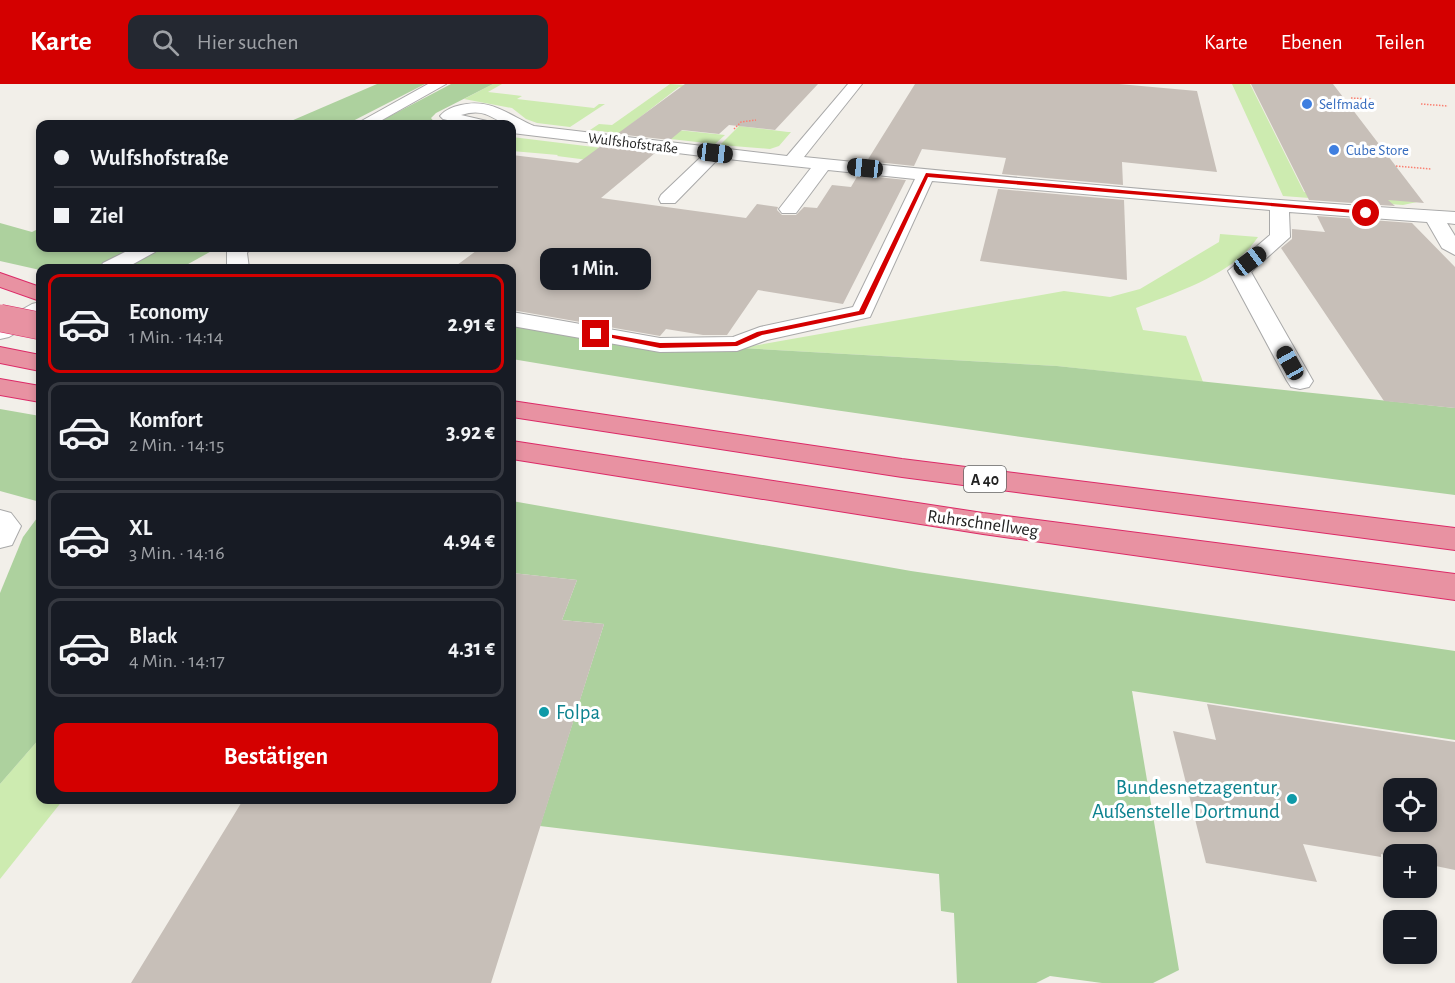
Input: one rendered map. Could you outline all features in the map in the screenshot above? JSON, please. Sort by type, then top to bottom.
[{"type":"highway","points":[[0,318],[36,325]]},
{"type":"highway","points":[[0,387],[36,393]]},
{"type":"highway","name":"A 40","points":[[516,410],[902,468],[1455,539]]},
{"type":"highway","name":"Ruhrschnellweg","points":[[516,451],[1083,538],[1455,587]]},
{"type":"highway","points":[[516,462],[760,490]]},
{"type":"street","points":[[372,120],[439,84]]},
{"type":"street","points":[[792,161],[855,84]]},
{"type":"street","name":"Wulfshofstraße","points":[[446,120],[448,116],[461,110],[487,109],[509,120]]},
{"type":"street","name":"Wulfshofstraße","points":[[520,129],[715,153],[926,175],[1278,206],[1455,218]]},
{"type":"street","points":[[668,199],[715,153]]},
{"type":"street","points":[[789,209],[824,164]]},
{"type":"street","points":[[516,321],[660,345],[737,344],[760,334],[862,312],[926,175]]},
{"type":"street","points":[[1278,206],[1281,216],[1280,237],[1239,271],[1300,381]]},
{"type":"street","points":[[1434,217],[1449,244],[1455,249]]},
{"type":"street","points":[[118,264],[141,252]]},
{"type":"street","points":[[0,332],[36,311]]},
{"type":"street","points":[[0,521],[5,526],[0,537]]},
{"type":"path","points":[[1351,98],[1371,99]]},
{"type":"path","points":[[1421,104],[1448,106]]},
{"type":"path","points":[[1396,166],[1431,169]]},
{"type":"green space","points":[[377,84],[425,84],[355,120],[293,120]]},
{"type":"green space","points":[[451,84],[493,84],[436,113],[431,118],[433,120],[383,120]]},
{"type":"green space","points":[[493,84],[502,84],[488,92],[522,96],[517,99],[594,108],[599,104],[605,104],[570,127],[537,123],[526,119],[512,108],[464,99]]},
{"type":"green space","points":[[670,84],[735,89],[736,93],[679,87],[630,125],[725,135],[715,144],[590,130],[599,124],[612,125]]},
{"type":"green space","points":[[1232,84],[1250,84],[1304,192],[1417,202],[1403,205],[1283,196]]},
{"type":"green space","points":[[739,126],[791,132],[779,146],[770,149],[720,145]]},
{"type":"green space","points":[[516,137],[610,149],[596,161],[516,151]]},
{"type":"green space","points":[[0,223],[32,232],[36,230],[36,252],[210,252],[188,264],[36,264],[36,269],[0,261]]},
{"type":"green space","points":[[1220,234],[1258,237],[1234,262],[1219,272],[1186,289],[1136,308],[1143,330],[1186,336],[1203,382],[1057,366],[741,348],[1064,291],[1110,297],[1140,289],[1219,242]]},
{"type":"green space","points":[[516,326],[640,347],[741,348],[1057,366],[1455,408],[1455,495],[865,415],[516,360]]},
{"type":"green space","points":[[0,409],[36,415],[36,501],[0,491]]},
{"type":"green space","points":[[516,502],[911,571],[1455,651],[1455,740],[1132,691],[1179,970],[1153,983],[1102,983],[1050,976],[1036,983],[957,983],[954,913],[941,911],[939,874],[540,826],[604,624],[562,620],[577,580],[516,573]]},
{"type":"green space","points":[[36,519],[36,743],[0,784],[0,593],[23,537]]},
{"type":"green space","points":[[36,743],[36,804],[60,804],[0,879],[0,784]]},
{"type":"building","points":[[685,84],[818,84],[775,130],[729,125],[719,134],[682,130],[670,140],[617,134]]},
{"type":"building","points":[[915,84],[1119,84],[1197,91],[1217,172],[1122,162],[1123,185],[1002,174],[1006,158],[922,149],[914,166],[867,161]]},
{"type":"building","name":"Cube Store","points":[[1251,84],[1333,84],[1424,203],[1388,200],[1395,206],[1309,200]]},
{"type":"building","points":[[601,146],[655,153],[601,198],[746,218],[757,204],[778,207],[777,210],[782,215],[796,215],[804,207],[817,208],[832,185],[851,187],[858,175],[906,180],[843,304],[758,290],[727,335],[703,335],[666,329],[660,336],[516,311],[516,264],[458,264],[475,252],[516,252],[516,155],[578,163]]},
{"type":"building","points":[[998,189],[1124,200],[1127,280],[980,261]]},
{"type":"building","points":[[1317,216],[1412,223],[1455,267],[1455,408],[1384,401],[1281,248],[1292,239],[1292,229],[1325,232]]},
{"type":"building","name":"Folpa","points":[[516,573],[577,580],[562,620],[604,624],[491,983],[131,983],[241,804],[516,804]]},
{"type":"building","name":"Bundesnetzagentur, Außenstelle Dortmund","points":[[1207,704],[1455,742],[1455,870],[1437,866],[1437,844],[1383,844],[1381,857],[1303,844],[1317,882],[1206,863],[1173,731],[1216,740]]},
{"type":"place","name":"Selfmade","points":[[1307,104]]},
{"type":"place","name":"Cube Store","points":[[1334,150]]},
{"type":"place","name":"Folpa","points":[[544,712]]},
{"type":"place","name":"Bundesnetzagentur, Außenstelle Dortmund","points":[[1292,799]]},
{"type":"route","points":[[596,334],[660,345],[737,344],[760,334],[862,312],[926,175],[1366,213]]}]
